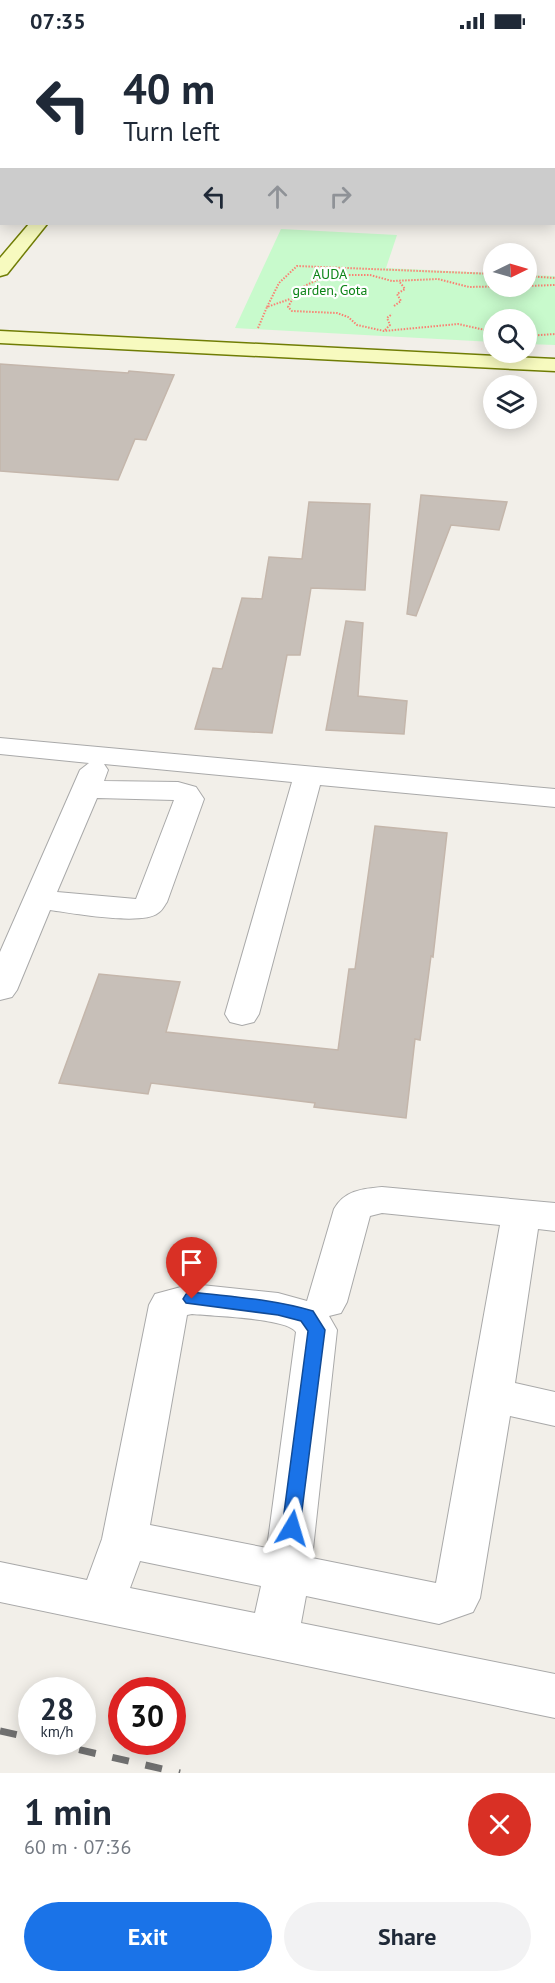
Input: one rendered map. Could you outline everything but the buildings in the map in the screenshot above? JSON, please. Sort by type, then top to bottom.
[{"type":"street","points":[[0,270],[37,225]]},
{"type":"street","points":[[0,337],[555,365]]},
{"type":"street","points":[[0,746],[555,798]]},
{"type":"street","points":[[0,990],[87,789],[98,754]]},
{"type":"street","points":[[242,1014],[297,809],[309,774]]},
{"type":"street","points":[[39,900],[130,909],[146,908],[151,902],[189,799],[186,793],[87,789]]},
{"type":"street","points":[[125,1539],[406,1599],[440,1604],[457,1598],[492,1395],[538,1216],[382,1200],[363,1202],[352,1209],[327,1302]]},
{"type":"street","points":[[101,1602],[125,1539],[169,1305],[192,1299],[278,1308],[307,1316],[316,1330],[287,1572],[274,1639]]},
{"type":"street","points":[[492,1395],[555,1409]]},
{"type":"street","points":[[0,1582],[555,1696]]},
{"type":"path","points":[[257,329],[279,283],[297,266],[483,274]]},
{"type":"path","points":[[438,279],[439,272]]},
{"type":"path","points":[[267,307],[290,299],[305,285],[328,275],[370,275],[399,281],[438,279],[469,287],[483,287]]},
{"type":"path","points":[[537,277],[555,278]]},
{"type":"path","points":[[394,306],[401,301],[397,294],[405,289],[399,281]]},
{"type":"path","points":[[537,286],[555,285]]},
{"type":"path","points":[[290,299],[288,307],[292,311],[337,313],[348,317],[357,325],[384,331],[458,324],[483,330]]},
{"type":"path","points":[[384,331],[390,324],[387,318],[392,314]]},
{"type":"path","points":[[537,335],[555,335]]},
{"type":"green space","name":"AUDA garden, Gota","points":[[281,229],[397,235],[386,268],[483,273],[483,297],[537,297],[537,275],[555,276],[555,345],[537,344],[537,309],[483,309],[483,341],[235,328]]},
{"type":"railway","points":[[0,1731],[18,1735]]},
{"type":"railway","points":[[96,1754],[180,1773]]},
{"type":"route","points":[[192,1299],[278,1308],[307,1316],[316,1330],[292,1528]]}]
